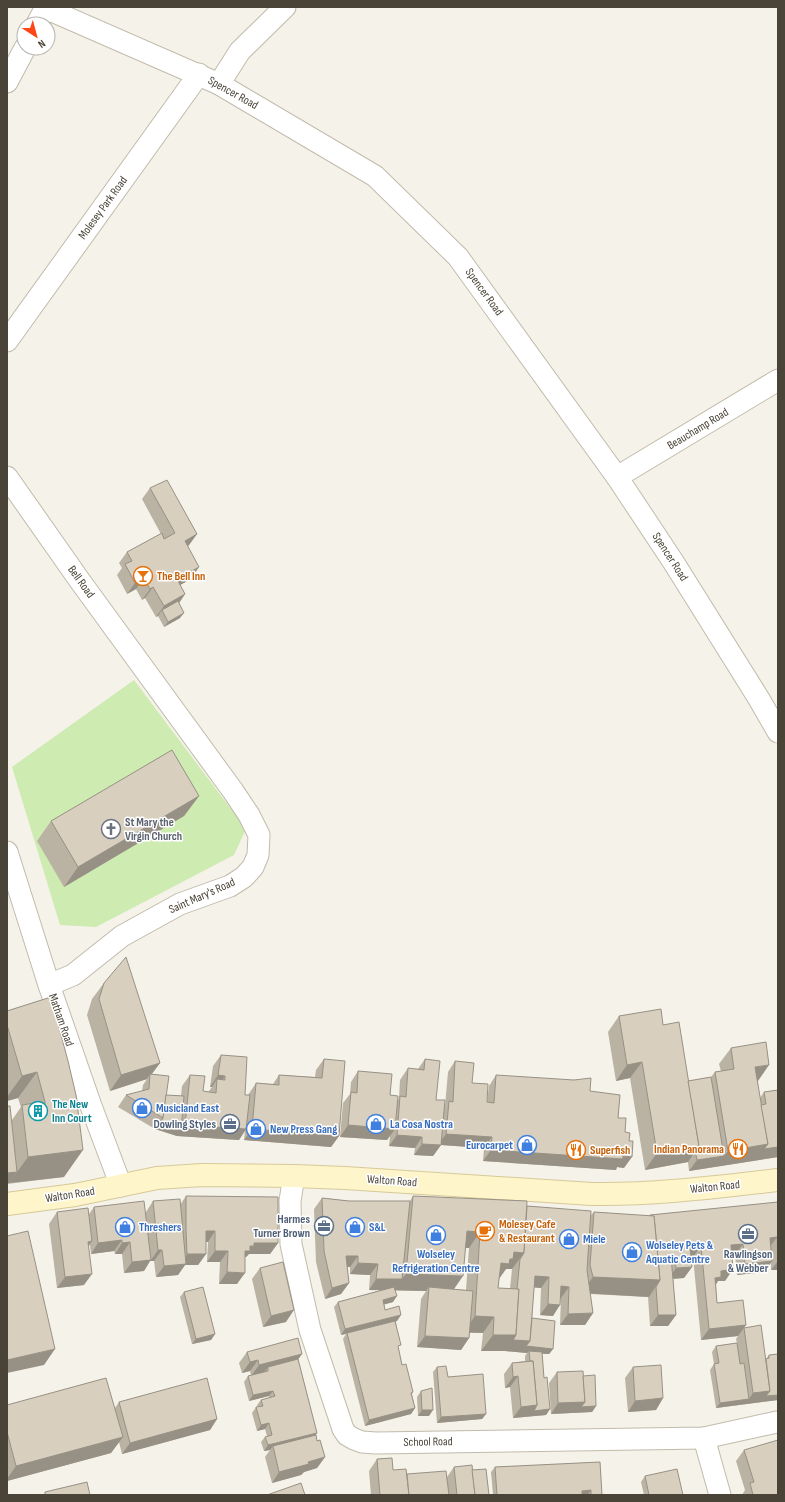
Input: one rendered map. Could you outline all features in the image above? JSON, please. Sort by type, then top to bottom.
[{"type":"main road","name":"Walton Road","points":[[7,1204],[75,1195],[157,1178],[176,1176],[294,1176],[617,1195],[643,1194],[778,1180]]},
{"type":"street","points":[[219,84],[240,51],[286,7]]},
{"type":"street","name":"Spencer Road","points":[[43,13],[200,74],[376,176],[458,257],[616,476],[674,563],[778,732]]},
{"type":"street","points":[[7,82],[21,56]]},
{"type":"street","name":"Molesey Park Road","points":[[7,341],[200,74]]},
{"type":"street","name":"Beauchamp Road","points":[[616,476],[778,380]]},
{"type":"street","name":"Bell Road","points":[[7,477],[156,685]]},
{"type":"street","name":"Saint Mary's Road","points":[[49,985],[73,975],[122,936],[180,904],[230,886],[244,877],[253,867],[258,855],[259,835],[250,815],[156,685]]},
{"type":"street","name":"Matham Road","points":[[7,852],[49,985],[91,1106],[121,1186]]},
{"type":"street","name":"School Road","points":[[294,1176],[290,1201],[291,1244],[310,1330],[340,1420],[348,1435],[354,1439],[362,1442],[376,1443],[704,1438],[777,1422]]},
{"type":"street","points":[[704,1438],[720,1495]]},
{"type":"green space","points":[[134,680],[246,829],[234,855],[96,927],[60,925],[12,767]]},
{"type":"building","points":[[167,480],[197,534],[185,541],[199,567],[177,579],[185,594],[164,606],[153,587],[150,589],[144,578],[135,583],[125,564],[132,561],[127,552],[162,533],[164,539],[175,533],[150,488]]},
{"type":"building","points":[[178,601],[184,613],[168,622],[162,610]]},
{"type":"building","name":"St Mary the Virgin Church","points":[[172,750],[199,796],[78,867],[51,821]]},
{"type":"building","points":[[126,957],[160,1063],[121,1075],[99,999],[104,983]]},
{"type":"building","points":[[51,997],[76,1095],[83,1150],[28,1157],[22,1105],[35,1103],[36,1107],[45,1106],[45,1102],[37,1072],[22,1076],[7,1025],[7,1011]]},
{"type":"building","points":[[661,1009],[663,1025],[679,1022],[699,1146],[657,1153],[642,1062],[627,1065],[619,1016]]},
{"type":"building","points":[[766,1042],[769,1065],[755,1067],[768,1144],[728,1151],[715,1072],[734,1069],[731,1048]]},
{"type":"building","points":[[221,1055],[247,1057],[245,1095],[250,1095],[246,1129],[185,1125],[190,1075],[205,1076],[203,1091],[216,1093],[217,1079],[225,1080],[225,1076],[218,1075]]},
{"type":"building","points":[[324,1059],[345,1061],[339,1136],[252,1129],[256,1083],[279,1085],[279,1075],[322,1078]]},
{"type":"building","points":[[425,1059],[440,1061],[436,1100],[445,1100],[441,1145],[422,1144],[422,1137],[397,1135],[400,1096],[406,1097],[408,1068],[424,1070]]},
{"type":"building","points":[[455,1061],[474,1063],[472,1083],[488,1084],[487,1102],[494,1103],[496,1075],[574,1080],[591,1078],[590,1091],[620,1095],[618,1118],[626,1118],[625,1132],[630,1133],[629,1141],[633,1141],[632,1157],[623,1156],[623,1159],[491,1150],[492,1137],[446,1134],[449,1101],[453,1102]]},
{"type":"building","points":[[358,1071],[392,1074],[390,1095],[398,1096],[395,1129],[348,1125],[351,1092],[357,1093]]},
{"type":"building","points":[[150,1074],[169,1076],[163,1118],[126,1095],[149,1089]]},
{"type":"building","points":[[711,1077],[724,1156],[697,1160],[695,1151],[699,1146],[688,1081]]},
{"type":"building","points":[[778,1090],[778,1147],[764,1149],[768,1144],[761,1105],[766,1104],[764,1092]]},
{"type":"building","points":[[166,1095],[184,1096],[181,1130],[159,1124],[163,1118]]},
{"type":"building","points":[[7,1106],[10,1106],[17,1172],[7,1173]]},
{"type":"building","points":[[186,1196],[278,1197],[278,1243],[254,1243],[254,1246],[250,1246],[250,1251],[245,1251],[245,1273],[227,1272],[228,1251],[215,1251],[215,1231],[206,1231],[206,1254],[187,1254]]},
{"type":"building","points":[[413,1196],[527,1201],[524,1253],[514,1252],[513,1259],[510,1259],[509,1264],[501,1263],[498,1288],[519,1289],[516,1335],[493,1335],[494,1317],[475,1316],[480,1232],[467,1231],[463,1276],[406,1274]]},
{"type":"building","points":[[322,1198],[349,1201],[410,1201],[402,1279],[376,1279],[378,1264],[358,1263],[358,1256],[346,1256],[349,1283],[332,1288],[324,1251]]},
{"type":"building","points":[[180,1199],[186,1264],[164,1266],[162,1250],[158,1250],[153,1201]]},
{"type":"building","points":[[144,1201],[151,1260],[132,1262],[130,1242],[122,1243],[122,1240],[98,1243],[94,1207]]},
{"type":"building","points":[[778,1202],[778,1245],[777,1237],[770,1238],[772,1261],[745,1264],[743,1244],[731,1245],[733,1269],[721,1271],[721,1277],[715,1278],[717,1303],[743,1300],[746,1325],[709,1329],[701,1246],[690,1247],[692,1267],[676,1268],[675,1256],[671,1256],[676,1315],[658,1315],[656,1287],[660,1280],[654,1216],[650,1215]]},
{"type":"building","points":[[527,1206],[591,1211],[587,1270],[593,1313],[568,1314],[569,1287],[561,1286],[560,1305],[548,1304],[549,1277],[535,1276],[530,1341],[513,1340],[516,1335],[519,1289],[517,1289],[520,1259],[524,1253]]},
{"type":"building","points":[[88,1208],[92,1241],[88,1242],[92,1274],[65,1277],[57,1212]]},
{"type":"building","points":[[594,1212],[654,1216],[660,1280],[593,1277],[590,1265]]},
{"type":"building","points":[[28,1231],[55,1349],[7,1360],[7,1236]]},
{"type":"building","points":[[283,1262],[294,1310],[271,1316],[260,1268]]},
{"type":"building","points":[[203,1287],[215,1334],[196,1339],[184,1292]]},
{"type":"building","points":[[394,1287],[397,1296],[383,1300],[385,1310],[399,1306],[401,1315],[345,1329],[338,1302]]},
{"type":"building","points":[[429,1287],[473,1291],[469,1338],[425,1336]]},
{"type":"building","points":[[532,1318],[555,1321],[553,1349],[526,1346],[530,1341]]},
{"type":"building","points":[[395,1321],[401,1345],[398,1346],[402,1365],[406,1364],[413,1392],[411,1393],[415,1408],[369,1420],[347,1333]]},
{"type":"building","points":[[761,1325],[770,1391],[753,1393],[744,1328]]},
{"type":"building","points":[[298,1338],[302,1354],[259,1365],[258,1360],[250,1362],[247,1352]]},
{"type":"building","points":[[737,1343],[740,1364],[744,1363],[749,1399],[720,1403],[714,1364],[719,1363],[716,1346]]},
{"type":"building","points":[[529,1351],[542,1352],[544,1378],[547,1377],[550,1409],[534,1411],[537,1405],[533,1361],[530,1361]]},
{"type":"building","points":[[778,1354],[778,1395],[766,1396],[770,1391],[766,1359],[769,1358],[769,1355]]},
{"type":"building","points":[[298,1359],[317,1433],[268,1445],[265,1437],[272,1435],[269,1423],[261,1425],[256,1407],[263,1406],[261,1400],[275,1396],[273,1391],[253,1395],[248,1376],[268,1371],[268,1367]]},
{"type":"building","points":[[533,1361],[537,1405],[521,1407],[518,1376],[513,1377],[512,1363]]},
{"type":"building","points":[[661,1365],[663,1398],[635,1401],[633,1367]]},
{"type":"building","points":[[446,1366],[448,1377],[483,1374],[486,1414],[441,1417],[437,1367]]},
{"type":"building","points":[[583,1371],[585,1402],[558,1403],[557,1372]]},
{"type":"building","points":[[595,1375],[596,1406],[581,1407],[585,1402],[583,1376]]},
{"type":"building","points":[[106,1378],[123,1437],[16,1466],[7,1432],[7,1405]]},
{"type":"building","points":[[207,1378],[217,1419],[130,1443],[119,1402]]},
{"type":"building","points":[[432,1388],[433,1410],[422,1410],[421,1391]]},
{"type":"building","points":[[316,1435],[317,1441],[320,1440],[325,1457],[308,1462],[309,1464],[279,1472],[273,1446]]},
{"type":"building","points":[[778,1440],[778,1495],[753,1495],[750,1483],[754,1482],[744,1450]]},
{"type":"building","points":[[392,1458],[393,1470],[406,1469],[409,1495],[380,1495],[377,1459]]},
{"type":"building","points":[[600,1462],[602,1495],[591,1495],[591,1490],[582,1491],[582,1495],[497,1495],[495,1467]]},
{"type":"building","points":[[472,1465],[475,1495],[457,1495],[454,1467]]},
{"type":"building","points":[[486,1469],[489,1495],[475,1495],[472,1470]]},
{"type":"building","points":[[677,1469],[683,1495],[649,1495],[645,1476]]},
{"type":"building","points":[[446,1471],[449,1495],[409,1495],[407,1474]]},
{"type":"building","points":[[87,1482],[90,1495],[45,1495],[45,1492]]},
{"type":"building","points":[[301,1483],[305,1495],[267,1495]]},
{"type":"place","name":"The Bell Inn","points":[[143,576]]},
{"type":"place","name":"St Mary the Virgin Church","points":[[111,829]]},
{"type":"place","name":"Musicland East","points":[[142,1108]]},
{"type":"place","name":"The New Inn Court","points":[[38,1111]]},
{"type":"place","name":"Dowling Styles","points":[[230,1124]]},
{"type":"place","name":"La Cosa Nostra","points":[[376,1124]]},
{"type":"place","name":"New Press Gang","points":[[256,1129]]},
{"type":"place","name":"Eurocarpet","points":[[527,1145]]},
{"type":"place","name":"Indian Panorama","points":[[738,1149]]},
{"type":"place","name":"Superfish","points":[[576,1150]]},
{"type":"place","name":"Harmes Turner Brown","points":[[324,1226]]},
{"type":"place","name":"Threshers","points":[[125,1227]]},
{"type":"place","name":"S&L","points":[[355,1227]]},
{"type":"place","name":"Molesey Cafe & Restaurant","points":[[485,1231]]},
{"type":"place","name":"Rawlingson & Webber","points":[[748,1234]]},
{"type":"place","name":"Wolseley Refrigeration Centre","points":[[436,1235]]},
{"type":"place","name":"Miele","points":[[569,1239]]},
{"type":"place","name":"Wolseley Pets & Aquatic Centre","points":[[632,1252]]}]
